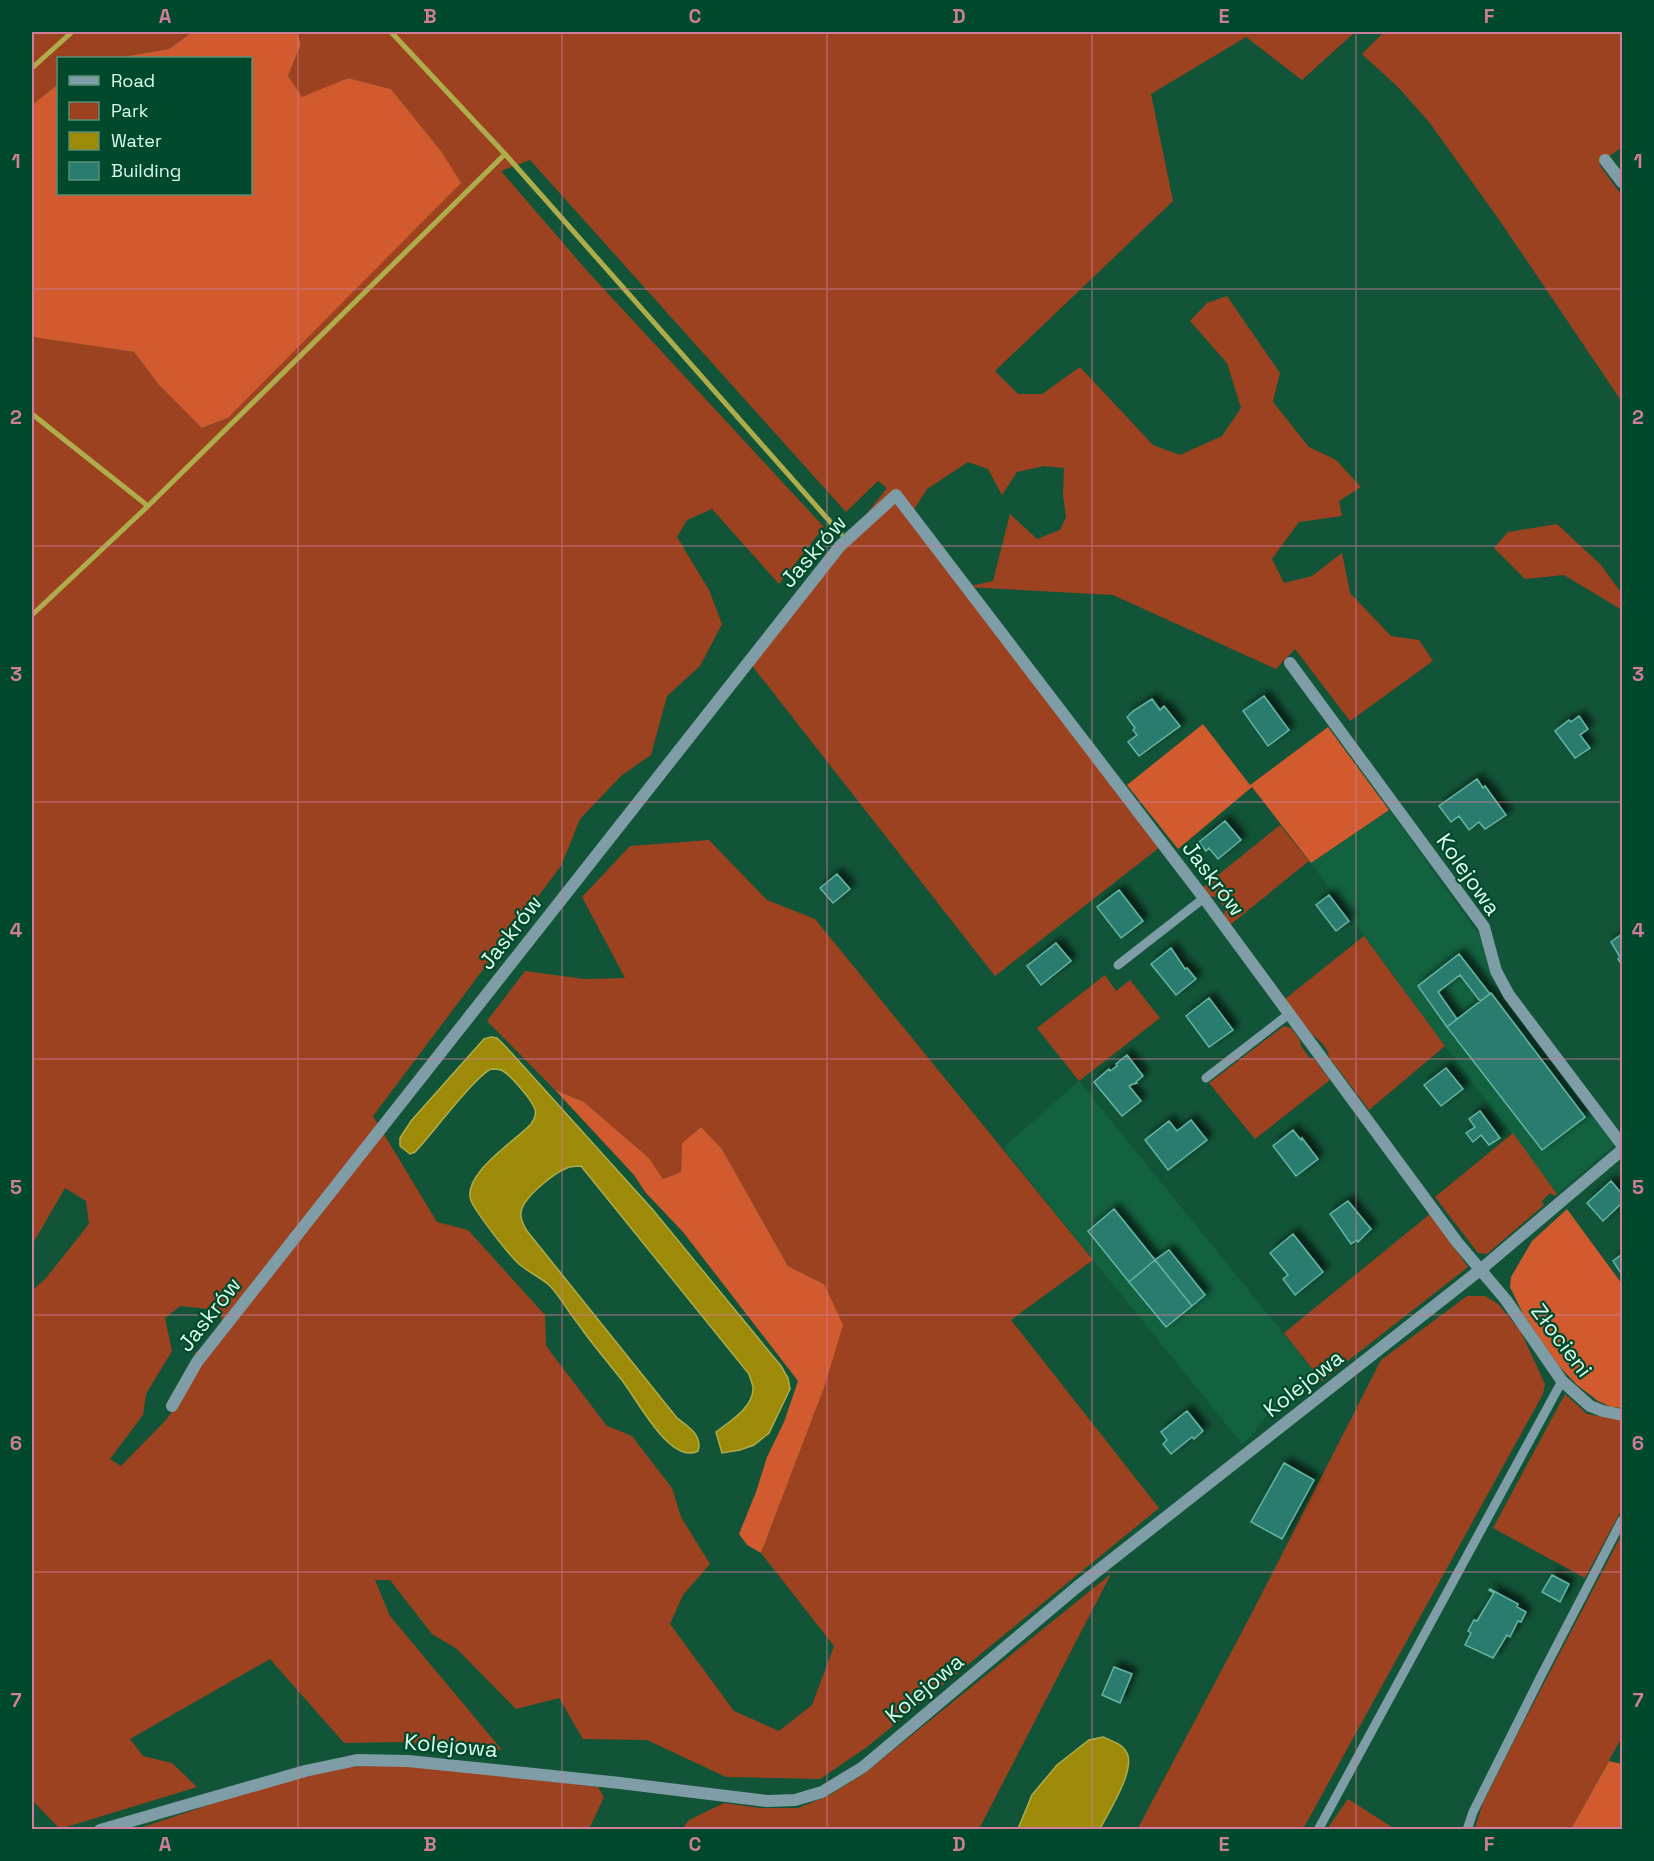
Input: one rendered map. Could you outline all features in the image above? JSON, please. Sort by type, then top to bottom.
[{"type":"street","points":[[1605,160],[1623,182]]},
{"type":"street","name":"Jaskrów","points":[[172,1406],[197,1362],[840,546],[896,495],[1204,898],[1480,1270]]},
{"type":"street","name":"Kolejowa","points":[[1290,663],[1484,927],[1496,971],[1509,995],[1623,1145]]},
{"type":"street","name":"Kolejowa","points":[[100,1830],[305,1771],[357,1760],[420,1762],[620,1783],[767,1802],[795,1800],[822,1792],[863,1767],[1077,1587],[1480,1270],[1623,1150]]},
{"type":"street","name":"Złocieni","points":[[1480,1270],[1506,1300],[1562,1380],[1590,1406],[1623,1414]]},
{"type":"lane","points":[[1118,964],[1204,898]]},
{"type":"lane","points":[[1206,1078],[1289,1014]]},
{"type":"lane","points":[[1318,1830],[1562,1380]]},
{"type":"lane","points":[[1467,1830],[1473,1812],[1542,1674],[1623,1520]]},
{"type":"shaded area","points":[[192,32],[297,32],[301,44],[288,76],[302,97],[348,78],[391,89],[441,151],[461,183],[228,418],[202,428],[159,385],[134,352],[32,337],[32,105],[57,85],[57,195],[252,195],[252,57],[122,57],[169,49]]},
{"type":"shaded area","points":[[1203,724],[1250,785],[1328,727],[1389,810],[1311,863],[1252,787],[1178,849],[1127,785]]},
{"type":"shaded area","points":[[1389,810],[1482,939],[1487,966],[1507,1002],[1614,1145],[1557,1194],[1311,863]]},
{"type":"shaded area","points":[[1079,1081],[1322,1381],[1280,1414],[1270,1413],[1258,1425],[1256,1432],[1242,1444],[1003,1148]]},
{"type":"shaded area","points":[[555,1090],[584,1102],[649,1158],[663,1179],[681,1172],[682,1143],[701,1127],[722,1149],[788,1266],[824,1284],[843,1325],[824,1388],[761,1553],[747,1545],[739,1534],[798,1381],[683,1232]]},
{"type":"shaded area","points":[[1567,1209],[1622,1284],[1622,1408],[1611,1407],[1598,1401],[1577,1385],[1559,1366],[1523,1314],[1510,1287],[1511,1277],[1532,1241]]},
{"type":"shaded area","points":[[1609,1761],[1622,1764],[1622,1829],[1571,1829]]},
{"type":"green space","points":[[32,32],[192,32],[169,49],[122,57],[57,57],[57,85],[32,105]]},
{"type":"green space","points":[[297,32],[1355,32],[1302,80],[1246,37],[1151,94],[1173,201],[995,371],[1018,394],[1042,394],[1080,367],[1153,445],[1180,455],[1222,436],[1241,408],[1227,363],[1190,321],[1207,303],[1227,296],[1280,373],[1273,402],[1309,447],[1336,460],[1361,487],[1339,501],[1342,516],[1299,522],[1272,559],[1284,583],[1312,576],[1342,553],[1350,593],[1391,636],[1419,640],[1433,661],[1350,721],[1295,649],[1276,669],[1113,595],[967,587],[1160,847],[995,976],[750,663],[887,488],[878,481],[846,512],[530,160],[501,171],[589,273],[824,527],[779,584],[712,509],[687,520],[677,537],[709,590],[722,624],[700,666],[667,696],[651,755],[622,775],[580,819],[561,866],[373,1116],[437,1222],[468,1230],[545,1315],[546,1346],[607,1426],[632,1436],[672,1488],[681,1517],[710,1564],[683,1595],[670,1624],[734,1711],[779,1731],[812,1705],[834,1646],[761,1553],[824,1388],[824,1284],[788,1266],[722,1149],[701,1127],[682,1143],[681,1172],[663,1179],[649,1158],[584,1102],[555,1090],[487,1021],[525,971],[584,979],[625,978],[582,897],[630,846],[709,840],[767,900],[815,919],[1093,1260],[1011,1320],[1159,1508],[867,1747],[820,1779],[726,1777],[647,1740],[583,1739],[559,1698],[516,1709],[457,1649],[432,1634],[390,1580],[375,1580],[390,1616],[502,1750],[400,1742],[344,1743],[270,1659],[130,1739],[143,1756],[172,1763],[197,1787],[60,1829],[32,1800],[32,1291],[46,1278],[89,1224],[86,1201],[65,1188],[32,1245],[32,337],[134,352],[159,385],[203,428],[228,418],[460,183],[441,151],[391,89],[348,78],[302,98],[288,76],[301,44]],"holes":[[[968,462],[988,469],[1002,495],[1017,472],[1044,466],[1064,468],[1063,495],[1066,517],[1060,530],[1037,539],[1010,514],[993,581],[966,587],[910,516],[927,489]],[[180,1306],[218,1310],[226,1329],[195,1353],[188,1389],[166,1420],[121,1466],[110,1459],[143,1415],[146,1394],[172,1351],[165,1318]]]},
{"type":"green space","points":[[1384,32],[1622,32],[1622,147],[1599,164],[1622,196],[1622,402],[1500,221],[1429,122],[1399,88],[1362,54]]},
{"type":"green space","points":[[1557,524],[1601,565],[1622,594],[1622,610],[1564,575],[1525,579],[1494,548],[1508,532]]},
{"type":"green space","points":[[1280,825],[1309,861],[1230,925],[1224,916],[1225,909],[1216,897],[1208,896],[1202,888]]},
{"type":"green space","points":[[1364,936],[1445,1046],[1369,1110],[1329,1057],[1324,1045],[1309,1031],[1285,999]]},
{"type":"green space","points":[[1105,975],[1116,991],[1130,980],[1160,1018],[1079,1081],[1037,1028]]},
{"type":"green space","points":[[1284,1026],[1291,1028],[1309,1057],[1315,1060],[1330,1080],[1255,1139],[1209,1083]]},
{"type":"green space","points":[[1513,1133],[1557,1194],[1555,1196],[1550,1193],[1542,1201],[1544,1205],[1487,1254],[1478,1253],[1435,1197]]},
{"type":"green space","points":[[1430,1214],[1468,1267],[1322,1381],[1284,1333]]},
{"type":"green space","points":[[1467,1296],[1485,1296],[1498,1304],[1520,1330],[1545,1384],[1543,1394],[1303,1829],[1137,1830],[1254,1609],[1381,1360]]},
{"type":"green space","points":[[1565,1394],[1587,1414],[1622,1420],[1622,1509],[1585,1578],[1493,1528]]},
{"type":"green space","points":[[1622,1534],[1622,1737],[1571,1829],[1474,1830],[1483,1803],[1518,1733]]},
{"type":"green space","points":[[1111,1574],[979,1829],[681,1830],[689,1820],[724,1803],[760,1808],[798,1808],[828,1796],[865,1773]]},
{"type":"green space","points":[[399,1763],[598,1787],[604,1797],[589,1829],[134,1830],[314,1770]]},
{"type":"green space","points":[[1348,1799],[1395,1829],[1327,1829]]},
{"type":"water","points":[[497,1038],[507,1048],[653,1210],[781,1366],[788,1378],[790,1389],[769,1433],[754,1445],[722,1453],[716,1432],[740,1413],[749,1401],[753,1388],[749,1374],[581,1166],[561,1171],[533,1193],[523,1207],[522,1223],[677,1418],[694,1432],[698,1441],[698,1451],[687,1453],[676,1449],[665,1440],[553,1289],[514,1259],[472,1203],[470,1193],[473,1182],[481,1170],[534,1120],[535,1109],[532,1103],[509,1076],[498,1069],[485,1073],[415,1152],[410,1154],[400,1146],[400,1138],[411,1121],[484,1039]]},
{"type":"water","points":[[1103,1737],[1124,1749],[1129,1764],[1114,1804],[1100,1829],[1018,1829],[1032,1795],[1057,1765],[1089,1740]]},
{"type":"building","points":[[1264,696],[1289,730],[1268,746],[1243,711]]},
{"type":"building","points":[[1152,699],[1160,710],[1164,706],[1180,726],[1139,756],[1128,742],[1137,735],[1127,717]]},
{"type":"building","points":[[1579,716],[1588,729],[1580,735],[1590,748],[1575,758],[1555,731],[1569,720],[1571,722]]},
{"type":"building","points":[[1477,779],[1483,788],[1485,786],[1506,815],[1485,829],[1479,822],[1469,830],[1459,816],[1451,822],[1439,806]]},
{"type":"building","points":[[1225,821],[1241,840],[1218,859],[1209,848],[1206,851],[1199,842]]},
{"type":"building","points":[[837,874],[850,889],[833,903],[820,888]]},
{"type":"building","points":[[1119,890],[1143,921],[1121,938],[1097,907]]},
{"type":"building","points":[[1329,895],[1349,921],[1336,931],[1316,905]]},
{"type":"building","points":[[1622,934],[1622,965],[1611,942]]},
{"type":"building","points":[[1056,943],[1071,961],[1041,985],[1027,966]]},
{"type":"building","points":[[1171,948],[1185,969],[1187,968],[1196,979],[1176,995],[1151,964]]},
{"type":"building","points":[[1459,954],[1490,994],[1480,1001],[1460,975],[1438,992],[1457,1019],[1447,1027],[1418,986]]},
{"type":"building","points":[[1491,993],[1585,1117],[1542,1150],[1447,1027]]},
{"type":"building","points":[[1209,998],[1233,1030],[1209,1047],[1186,1016]]},
{"type":"building","points":[[1127,1055],[1143,1076],[1137,1083],[1129,1086],[1141,1101],[1122,1116],[1094,1082],[1109,1069],[1110,1071],[1117,1066],[1116,1064]]},
{"type":"building","points":[[1446,1068],[1463,1089],[1441,1106],[1424,1085]]},
{"type":"building","points":[[1480,1111],[1500,1138],[1489,1145],[1481,1135],[1473,1142],[1466,1133],[1475,1127],[1469,1119]]},
{"type":"building","points":[[1191,1120],[1207,1140],[1168,1170],[1145,1140],[1169,1121],[1177,1131]]},
{"type":"building","points":[[1293,1130],[1318,1159],[1296,1176],[1273,1146]]},
{"type":"building","points":[[1611,1181],[1622,1194],[1622,1203],[1603,1221],[1587,1203]]},
{"type":"building","points":[[1348,1201],[1371,1229],[1358,1242],[1357,1240],[1351,1244],[1330,1214]]},
{"type":"building","points":[[1114,1209],[1155,1260],[1129,1282],[1088,1231]]},
{"type":"building","points":[[1293,1234],[1323,1272],[1295,1295],[1283,1279],[1288,1275],[1270,1253]]},
{"type":"building","points":[[1169,1250],[1205,1295],[1192,1306],[1155,1260]]},
{"type":"building","points":[[1622,1254],[1622,1275],[1613,1261]]},
{"type":"building","points":[[1155,1260],[1192,1306],[1166,1327],[1129,1282]]},
{"type":"building","points":[[1187,1411],[1203,1431],[1171,1454],[1163,1444],[1167,1440],[1161,1432]]},
{"type":"building","points":[[1284,1463],[1314,1480],[1282,1539],[1251,1522]]},
{"type":"building","points":[[1552,1575],[1569,1584],[1560,1602],[1542,1592]]},
{"type":"building","points":[[1490,1589],[1518,1604],[1517,1607],[1526,1612],[1521,1622],[1518,1621],[1510,1637],[1507,1635],[1493,1658],[1465,1645],[1471,1633],[1468,1631],[1474,1620],[1477,1621],[1494,1593]]},
{"type":"building","points":[[1114,1667],[1132,1674],[1120,1703],[1102,1695]]},
{"type":"waterway","points":[[32,68],[72,32]]},
{"type":"waterway","points":[[391,32],[505,154],[841,534]]},
{"type":"waterway","points":[[32,615],[148,506],[505,154]]},
{"type":"waterway","points":[[32,414],[148,506]]}]
